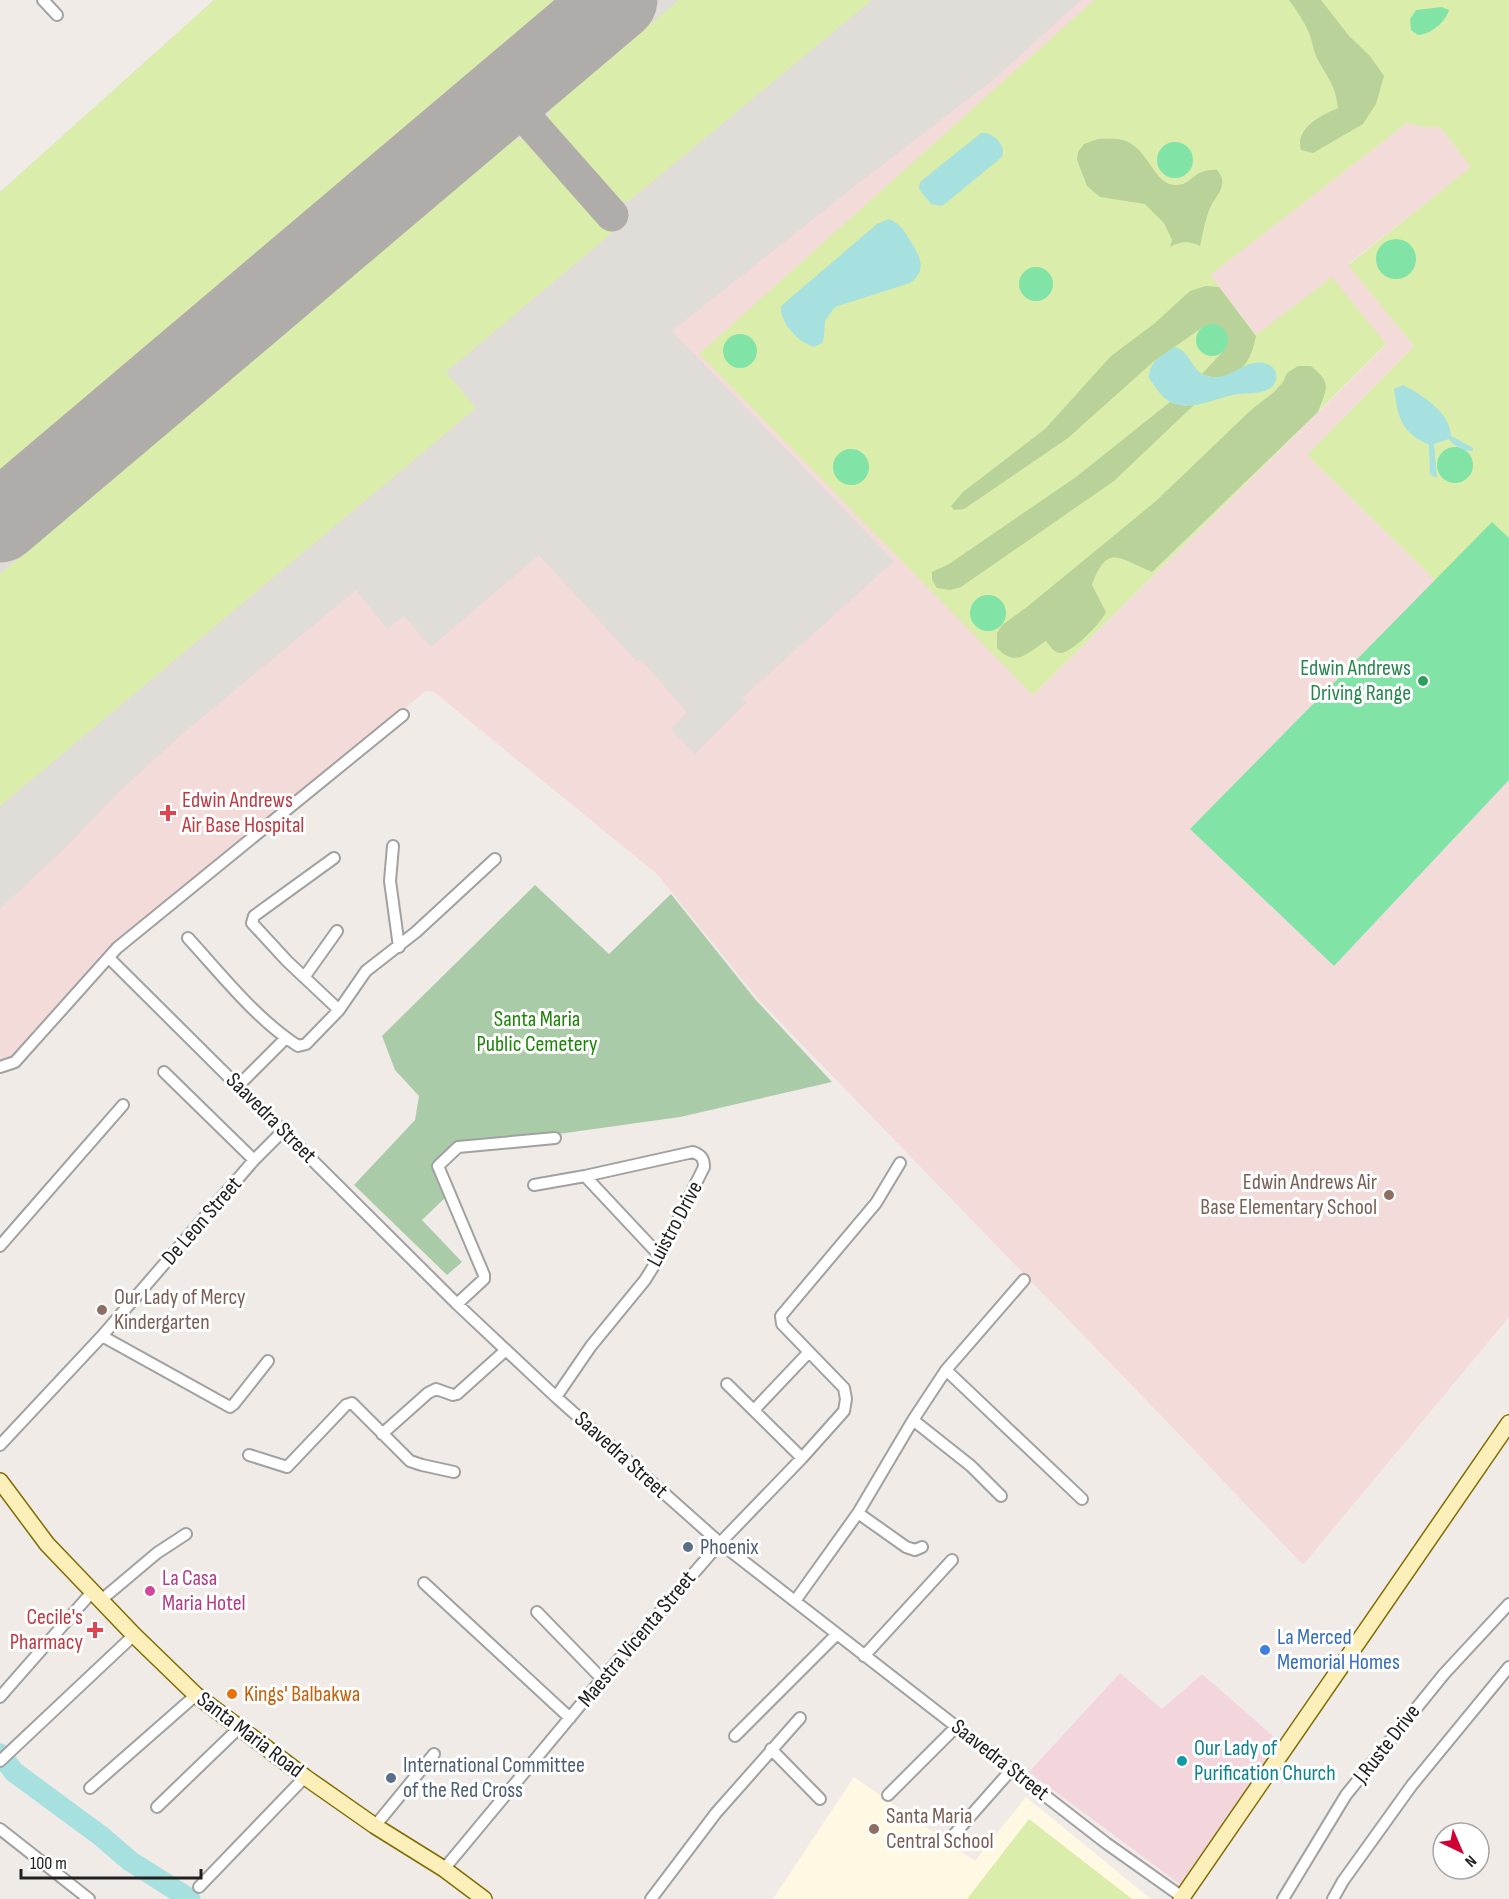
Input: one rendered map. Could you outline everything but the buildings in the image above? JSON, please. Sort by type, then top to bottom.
[{"type":"main road","points":[[1183,1898],[1509,1423]]},
{"type":"main road","name":"Santa Maria Road","points":[[0,1481],[47,1545],[96,1597],[196,1695],[305,1777],[375,1826],[444,1869],[484,1899]]},
{"type":"street","points":[[43,0],[57,15]]},
{"type":"street","points":[[0,1067],[15,1062],[117,948],[403,715]]},
{"type":"street","points":[[393,846],[390,881],[399,947]]},
{"type":"street","points":[[334,858],[254,916],[252,923],[339,1010]]},
{"type":"street","points":[[188,938],[235,991],[286,1038],[297,1046],[306,1044],[339,1010],[366,971],[399,947],[495,859]]},
{"type":"street","points":[[305,976],[338,931]]},
{"type":"street","name":"Saavedra Street","points":[[109,958],[457,1304],[556,1397],[720,1543],[1106,1843],[1183,1898]]},
{"type":"street","points":[[238,1085],[286,1038]]},
{"type":"street","points":[[164,1072],[254,1160]]},
{"type":"street","points":[[0,1246],[123,1105]]},
{"type":"street","name":"De Leon Street","points":[[0,1444],[102,1336],[254,1160],[283,1131]]},
{"type":"street","points":[[457,1304],[484,1279],[484,1275],[438,1166],[458,1147],[555,1138]]},
{"type":"street","name":"Luistro Drive","points":[[534,1185],[693,1152],[699,1154],[704,1160],[704,1167],[660,1256],[645,1280],[591,1346],[556,1397]]},
{"type":"street","name":"Maestra Vicenta Street","points":[[444,1869],[602,1679],[720,1543],[844,1411],[846,1399],[844,1389],[782,1324],[781,1316],[876,1203],[900,1162]]},
{"type":"street","points":[[585,1176],[660,1256]]},
{"type":"street","points":[[795,1601],[858,1514],[913,1420],[946,1370],[1024,1280]]},
{"type":"street","points":[[102,1336],[230,1407],[268,1361]]},
{"type":"street","points":[[382,1434],[428,1393],[436,1389],[453,1395],[457,1394],[506,1350]]},
{"type":"street","points":[[754,1410],[809,1352]]},
{"type":"street","points":[[946,1370],[1082,1500]]},
{"type":"street","points":[[727,1384],[802,1458]]},
{"type":"street","points":[[249,1455],[287,1467],[349,1403],[352,1403],[410,1461],[422,1466],[454,1472]]},
{"type":"street","points":[[913,1420],[971,1466],[1001,1496]]},
{"type":"street","points":[[858,1514],[906,1547],[915,1550],[922,1547]]},
{"type":"street","points":[[0,1697],[96,1597],[186,1534]]},
{"type":"street","points":[[864,1656],[952,1560]]},
{"type":"street","points":[[424,1583],[570,1718]]},
{"type":"street","name":"J.Ruste Drive","points":[[1283,1899],[1346,1795],[1444,1674],[1509,1604]]},
{"type":"street","points":[[537,1612],[602,1679]]},
{"type":"street","points":[[4,1758],[134,1635]]},
{"type":"street","points":[[735,1736],[836,1635]]},
{"type":"street","points":[[1333,1899],[1343,1881],[1412,1785],[1509,1667]]},
{"type":"street","points":[[90,1788],[196,1695]]},
{"type":"street","points":[[651,1899],[716,1813],[800,1718]]},
{"type":"street","points":[[888,1795],[957,1726]]},
{"type":"street","points":[[157,1807],[240,1727]]},
{"type":"street","points":[[771,1749],[820,1799]]},
{"type":"street","points":[[375,1826],[434,1754]]},
{"type":"street","points":[[951,1838],[1012,1768]]},
{"type":"street","points":[[199,1887],[305,1777]]},
{"type":"street","points":[[0,1829],[89,1899]]},
{"type":"shaded area","points":[[214,0],[1081,0],[993,80],[672,331],[894,561],[742,698],[746,703],[695,754],[671,729],[687,712],[640,659],[636,661],[539,555],[431,647],[404,616],[387,629],[356,590],[182,734],[119,792],[63,850],[0,909],[0,192]]},
{"type":"shaded area","points":[[776,0],[1094,0],[1033,695],[1386,345],[1256,336],[1209,275],[1407,123],[1423,127],[1440,127],[1472,167],[1348,264],[1414,346],[1307,455],[1436,581],[1190,829],[1334,966],[1509,780],[1509,1317],[1303,1565],[757,998],[657,874],[434,692],[426,691],[107,948],[8,1061],[0,1058],[0,639]]},
{"type":"shaded area","points":[[1120,1673],[1162,1709],[1202,1674],[1280,1742],[1181,1885],[1029,1772]]},
{"type":"shaded area","name":"Santa Maria Central School","points":[[854,1777],[975,1861],[1026,1797],[1151,1899],[773,1899]]},
{"type":"green space","points":[[214,0],[559,0],[0,474],[0,192]]},
{"type":"green space","points":[[679,0],[872,0],[629,201],[617,202],[611,199],[551,132],[548,118],[550,109]]},
{"type":"green space","points":[[1094,0],[1509,0],[1509,538],[1492,523],[1436,581],[1307,455],[1414,346],[1348,265],[1471,167],[1440,127],[1423,127],[1407,123],[1210,275],[1256,335],[1332,277],[1386,344],[1033,695],[699,354]]},
{"type":"green space","points":[[1289,0],[1321,0],[1349,36],[1370,56],[1384,76],[1376,104],[1363,124],[1313,153],[1301,150],[1302,135],[1310,124],[1338,108],[1337,99],[1316,56],[1307,29]]},
{"type":"green space","points":[[1442,7],[1449,10],[1437,27],[1418,35],[1411,30],[1410,19],[1416,10]]},
{"type":"green space","points":[[523,139],[534,142],[612,233],[446,372],[476,408],[0,806],[0,574],[513,140]]},
{"type":"green space","points":[[1098,139],[1126,141],[1140,152],[1161,179],[1174,185],[1185,183],[1202,172],[1217,170],[1222,180],[1221,190],[1208,213],[1200,246],[1185,242],[1170,247],[1172,240],[1164,223],[1145,204],[1100,197],[1087,186],[1077,160],[1078,152],[1084,144]]},
{"type":"green space","points":[[1175,142],[1188,147],[1193,160],[1188,173],[1175,178],[1162,173],[1157,160],[1162,147]]},
{"type":"green space","points":[[1396,239],[1410,245],[1416,259],[1410,273],[1396,279],[1382,273],[1376,259],[1382,245]]},
{"type":"green space","points":[[1036,267],[1048,272],[1053,284],[1048,296],[1036,301],[1024,296],[1019,284],[1024,272]]},
{"type":"green space","points":[[1206,286],[1219,287],[1256,336],[1250,357],[1242,368],[1237,372],[1220,377],[1202,374],[1226,348],[1213,324],[1203,327],[1153,362],[1068,438],[964,509],[954,510],[951,506],[963,492],[1045,429],[1111,356],[1155,323],[1190,291]]},
{"type":"green space","points":[[1212,324],[1223,329],[1228,340],[1223,351],[1212,356],[1201,351],[1196,340],[1201,329]]},
{"type":"green space","points":[[740,334],[752,339],[757,351],[752,363],[740,368],[728,363],[723,351],[728,339]]},
{"type":"green space","points":[[1298,366],[1311,366],[1325,382],[1325,391],[1318,412],[1152,572],[1124,559],[1110,558],[1103,563],[1092,585],[1106,612],[1086,637],[1060,653],[1054,651],[1046,641],[1027,654],[1016,658],[1004,654],[997,648],[997,633],[1002,625],[1156,501],[1251,410],[1274,392],[1287,373]]},
{"type":"green space","points":[[1170,402],[1186,406],[1195,404],[1114,481],[961,587],[950,590],[937,588],[932,580],[932,572],[949,564],[1076,477]]},
{"type":"green space","points":[[1455,447],[1468,452],[1473,465],[1468,478],[1455,483],[1442,478],[1437,465],[1442,452]]},
{"type":"green space","points":[[851,449],[864,454],[869,467],[864,480],[851,485],[838,480],[833,467],[838,454]]},
{"type":"green space","name":"Edwin Andrews Driving Range","points":[[1492,522],[1509,538],[1509,780],[1334,966],[1190,829]]},
{"type":"green space","points":[[988,595],[1001,600],[1006,613],[1001,626],[988,631],[975,626],[970,613],[975,600]]},
{"type":"green space","name":"Santa Maria Public Cemetery","points":[[535,885],[609,954],[671,894],[755,999],[832,1082],[680,1117],[544,1136],[458,1141],[435,1166],[447,1196],[422,1220],[462,1262],[447,1275],[354,1185],[415,1120],[419,1096],[395,1070],[382,1036]]},
{"type":"green space","points":[[1029,1819],[1132,1899],[967,1899]]},
{"type":"water","points":[[981,133],[987,133],[997,139],[1003,149],[1002,157],[946,203],[941,206],[931,204],[919,189],[920,182]]},
{"type":"water","points":[[889,219],[897,223],[907,235],[917,253],[921,264],[919,273],[910,283],[835,307],[825,321],[822,343],[814,347],[802,341],[783,319],[781,306],[877,224]]},
{"type":"water","points":[[1174,347],[1184,352],[1197,370],[1207,376],[1223,376],[1252,363],[1259,363],[1267,364],[1274,369],[1275,383],[1269,389],[1261,392],[1237,394],[1202,404],[1178,405],[1164,397],[1149,378],[1154,363]]},
{"type":"water","points":[[1403,385],[1434,405],[1446,419],[1451,436],[1473,448],[1473,451],[1463,449],[1449,439],[1434,444],[1437,478],[1430,474],[1429,445],[1412,435],[1399,416],[1394,389]]},
{"type":"waterway","points":[[0,1754],[14,1772],[101,1836],[130,1861],[190,1899]]},
{"type":"taxiway","points":[[505,94],[612,215]]},
{"type":"runway","points":[[0,522],[617,0]]},
{"type":"place","name":"Edwin Andrews Driving Range","points":[[1423,681]]},
{"type":"place","name":"Edwin Andrews Air Base Hospital","points":[[168,813]]},
{"type":"place","name":"Edwin Andrews Air Base Elementary School","points":[[1389,1195]]},
{"type":"place","name":"Our Lady of Mercy Kindergarten","points":[[102,1310]]},
{"type":"place","name":"Phoenix","points":[[688,1547]]},
{"type":"place","name":"La Casa Maria Hotel","points":[[150,1591]]},
{"type":"place","name":"Cecile's Pharmacy","points":[[95,1630]]},
{"type":"place","name":"La Merced Memorial Homes","points":[[1265,1650]]},
{"type":"place","name":"Kings' Balbakwa","points":[[232,1694]]},
{"type":"place","name":"Our Lady of Purification Church","points":[[1182,1761]]},
{"type":"place","name":"International Committee of the Red Cross","points":[[391,1778]]},
{"type":"place","name":"Santa Maria Central School","points":[[874,1829]]}]
